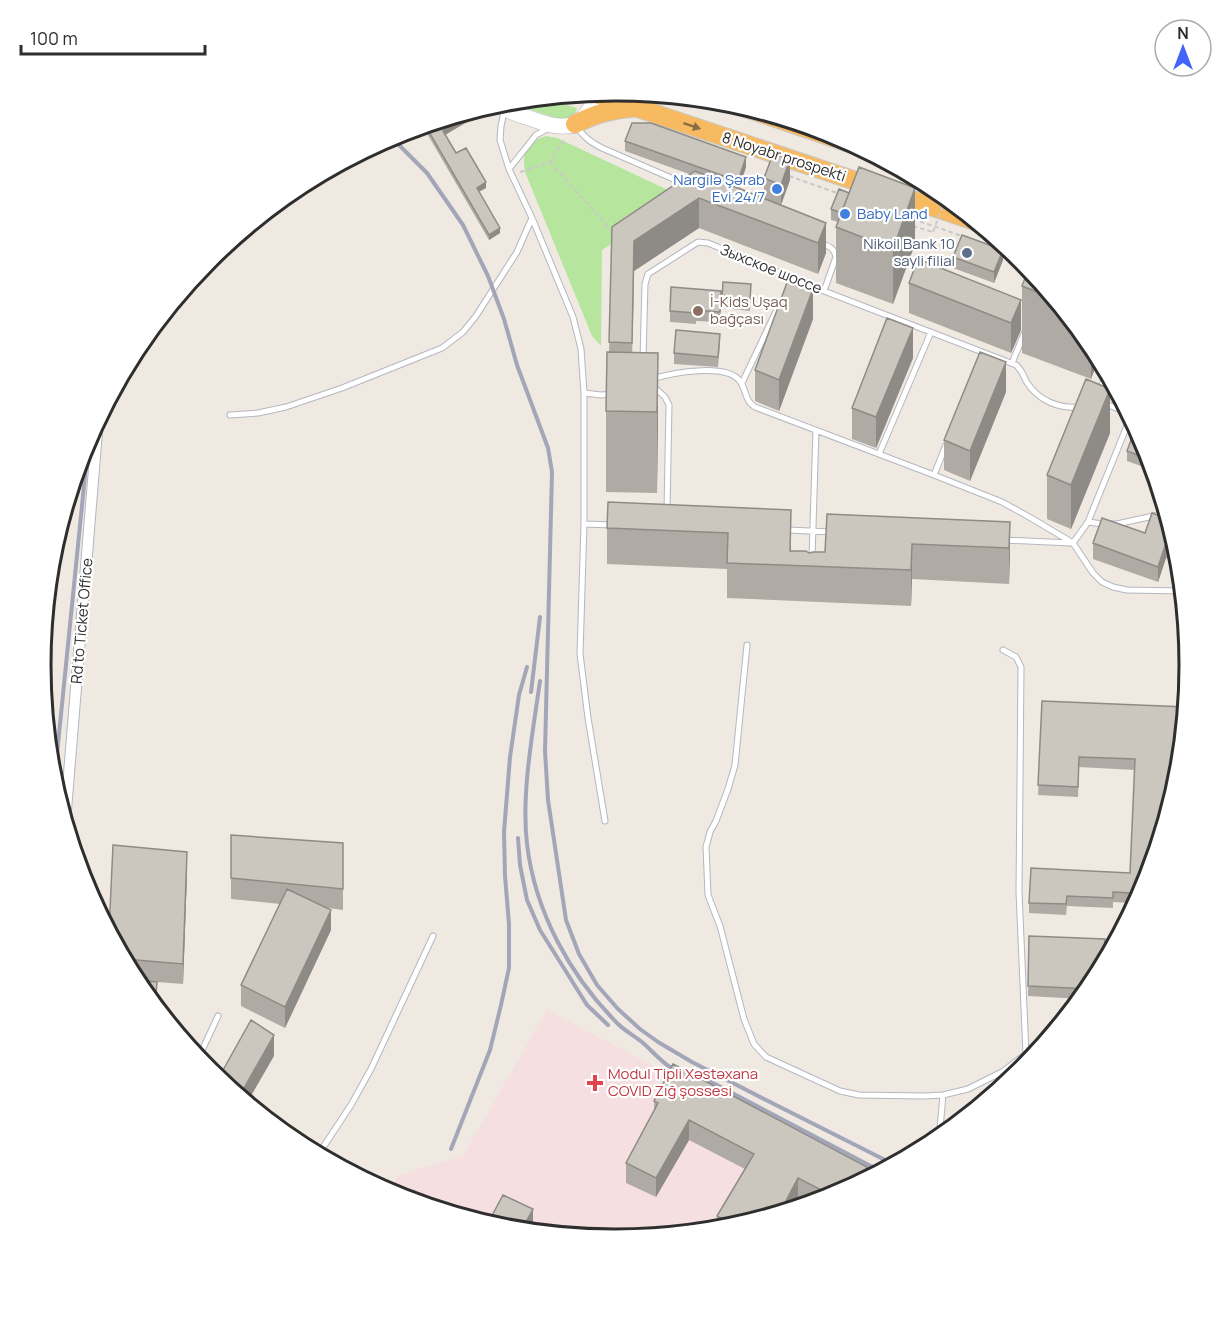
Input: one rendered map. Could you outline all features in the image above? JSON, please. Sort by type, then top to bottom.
[{"type":"highway","name":"8 Noyabr prospekti","points":[[617,101],[972,229]]},
{"type":"highway","points":[[575,124],[602,112],[636,108]]},
{"type":"main road","points":[[513,111],[551,126],[566,127],[575,124],[587,113],[592,102]]},
{"type":"street","name":"Rd to Ticket Office","points":[[67,798],[96,445]]},
{"type":"lane","points":[[501,113],[500,140],[510,172],[532,218],[573,317],[581,349],[584,393],[584,524],[580,654],[605,821]]},
{"type":"lane","points":[[575,124],[581,134],[602,148],[694,188]]},
{"type":"lane","points":[[510,172],[536,135],[551,126]]},
{"type":"lane","points":[[230,415],[258,413],[286,407],[352,385],[442,348],[463,332],[476,316],[517,252],[532,218]]},
{"type":"lane","points":[[811,239],[832,248],[835,252],[836,257],[824,291]]},
{"type":"lane","name":"Зыхское шоссе","points":[[644,360],[645,284],[648,274],[698,242],[708,243],[824,291],[1012,363]]},
{"type":"lane","points":[[787,288],[792,278]]},
{"type":"lane","points":[[742,383],[782,299]]},
{"type":"lane","points":[[1026,330],[1012,363],[1021,369],[1032,390],[1041,398],[1054,405],[1071,408],[1084,407],[1093,402],[1103,381]]},
{"type":"lane","points":[[879,454],[931,332]]},
{"type":"lane","points":[[981,363],[985,352]]},
{"type":"lane","points":[[667,515],[669,405],[665,397],[646,381],[690,371],[728,373],[742,383],[749,404],[1002,502],[1031,518],[1073,543],[1093,573],[1102,582],[1127,590],[1175,591]]},
{"type":"lane","points":[[584,393],[601,395],[619,393]]},
{"type":"lane","points":[[1093,402],[1119,410]]},
{"type":"lane","points":[[1073,543],[1088,522],[1126,425]]},
{"type":"lane","points":[[811,563],[816,431]]},
{"type":"lane","points":[[934,475],[951,434]]},
{"type":"lane","points":[[1088,522],[1117,524],[1160,515]]},
{"type":"lane","points":[[584,524],[620,525]]},
{"type":"lane","points":[[779,530],[836,532]]},
{"type":"lane","points":[[1000,540],[1073,543]]},
{"type":"lane","points":[[747,645],[735,765],[706,847],[708,895],[720,926],[744,1019],[754,1044],[766,1057],[840,1091],[859,1095],[944,1095],[968,1089],[1002,1072],[1023,1056]]},
{"type":"lane","points":[[1003,650],[1016,657],[1021,667],[1019,892],[1026,1053]]},
{"type":"lane","points":[[323,1148],[371,1069],[433,936]]},
{"type":"lane","points":[[202,1050],[218,1016]]},
{"type":"lane","points":[[940,1127],[944,1095]]},
{"type":"path","points":[[510,172],[550,162],[575,124]]},
{"type":"path","points":[[550,162],[612,231]]},
{"type":"path","points":[[783,174],[849,197]]},
{"type":"path","points":[[907,224],[933,232],[943,206]]},
{"type":"path","points":[[905,216],[972,229]]},
{"type":"shaded area","name":"Modul Tipli Xəstəxana COVID Zığ şossesi","points":[[547,1010],[859,1175],[832,1187],[762,1211],[689,1225],[616,1230],[579,1229],[505,1219],[469,1211],[393,1184],[399,1175],[463,1156]]},
{"type":"green space","points":[[563,104],[577,108],[573,119],[565,121],[527,108]]},
{"type":"green space","points":[[546,136],[557,138],[683,197],[602,250],[601,346],[592,336],[525,172],[524,159],[527,149],[534,141]]},
{"type":"building","points":[[632,123],[651,123],[746,157],[738,181],[625,141]]},
{"type":"building","points":[[454,125],[443,131],[456,153],[466,148],[486,182],[477,188],[500,228],[489,235],[429,133]]},
{"type":"building","points":[[773,154],[790,159],[781,185],[764,178]]},
{"type":"building","points":[[859,167],[915,188],[893,249],[836,227]]},
{"type":"building","points":[[695,171],[826,223],[818,243],[699,198],[634,241],[632,343],[609,342],[612,227]]},
{"type":"building","points":[[839,189],[849,193],[841,213],[831,209]]},
{"type":"building","points":[[962,235],[994,247],[1002,254],[994,272],[953,257]]},
{"type":"building","points":[[918,259],[1021,300],[1011,323],[909,283]]},
{"type":"building","points":[[1025,277],[1040,293],[1022,286]]},
{"type":"building","points":[[788,280],[813,289],[779,380],[755,370]]},
{"type":"building","points":[[723,282],[751,284],[750,300],[722,298]]},
{"type":"building","points":[[671,287],[721,291],[720,312],[670,311]]},
{"type":"building","points":[[887,318],[913,328],[876,417],[852,408]]},
{"type":"building","points":[[676,330],[720,334],[718,357],[674,353]]},
{"type":"building","points":[[607,352],[658,353],[657,412],[606,411]]},
{"type":"building","points":[[980,352],[1006,362],[970,451],[944,440]]},
{"type":"building","points":[[1086,379],[1106,388],[1109,392],[1071,485],[1047,475]]},
{"type":"building","points":[[1132,438],[1139,456],[1127,451]]},
{"type":"building","points":[[608,502],[791,510],[790,551],[825,552],[827,514],[1010,522],[1009,548],[912,544],[911,570],[727,563],[728,533],[607,528]]},
{"type":"building","points":[[1152,513],[1160,516],[1166,543],[1158,567],[1093,543],[1102,518],[1145,533]]},
{"type":"building","points":[[1042,701],[1178,707],[1169,776],[1161,812],[1132,893],[1113,892],[1113,898],[1067,896],[1066,904],[1029,903],[1031,868],[1130,873],[1135,759],[1079,757],[1078,787],[1038,785]]},
{"type":"building","points":[[231,835],[343,843],[343,889],[231,878]]},
{"type":"building","points":[[113,845],[187,852],[183,964],[134,960],[110,916]]},
{"type":"building","points":[[287,889],[331,910],[285,1007],[241,985]]},
{"type":"building","points":[[1029,936],[1105,939],[1104,947],[1078,988],[1028,986]]},
{"type":"building","points":[[148,981],[157,982],[156,993]]},
{"type":"building","points":[[251,1020],[274,1035],[243,1090],[222,1071]]},
{"type":"building","points":[[673,1064],[867,1167],[864,1173],[822,1191],[798,1178],[784,1204],[724,1219],[717,1216],[754,1154],[689,1120],[656,1178],[626,1163],[658,1103],[654,1101]]},
{"type":"building","points":[[503,1195],[533,1209],[526,1222],[492,1216]]},
{"type":"railway","points":[[398,144],[427,173],[463,225],[488,276],[504,319],[517,365],[548,448],[552,472],[545,751],[548,800],[566,920],[579,954],[597,985],[618,1009],[658,1042],[692,1062],[886,1160]]},
{"type":"railway","points":[[58,749],[85,472]]},
{"type":"railway","points":[[531,692],[540,617]]},
{"type":"railway","points":[[451,1149],[490,1050],[509,968],[504,832],[510,757],[519,695],[527,667]]},
{"type":"railway","points":[[540,681],[526,804],[527,844],[538,894],[570,964],[601,1005],[621,1027],[667,1065],[686,1077]]},
{"type":"railway","points":[[518,838],[520,865],[527,900],[540,930],[587,1005],[608,1025]]},
{"type":"railway","points":[[698,1075],[873,1167]]},
{"type":"railway","points":[[853,1166],[865,1172]]},
{"type":"place","name":"Nargilə Şərab Evi 24/7","points":[[777,189]]},
{"type":"place","name":"Baby Land","points":[[845,214]]},
{"type":"place","name":"Nikoil Bank 10 sayli filial","points":[[967,253]]},
{"type":"place","name":"İ-Kids Uşaq bağçası","points":[[698,311]]},
{"type":"place","name":"Modul Tipli Xəstəxana COVID Zığ şossesi","points":[[595,1083]]}]
